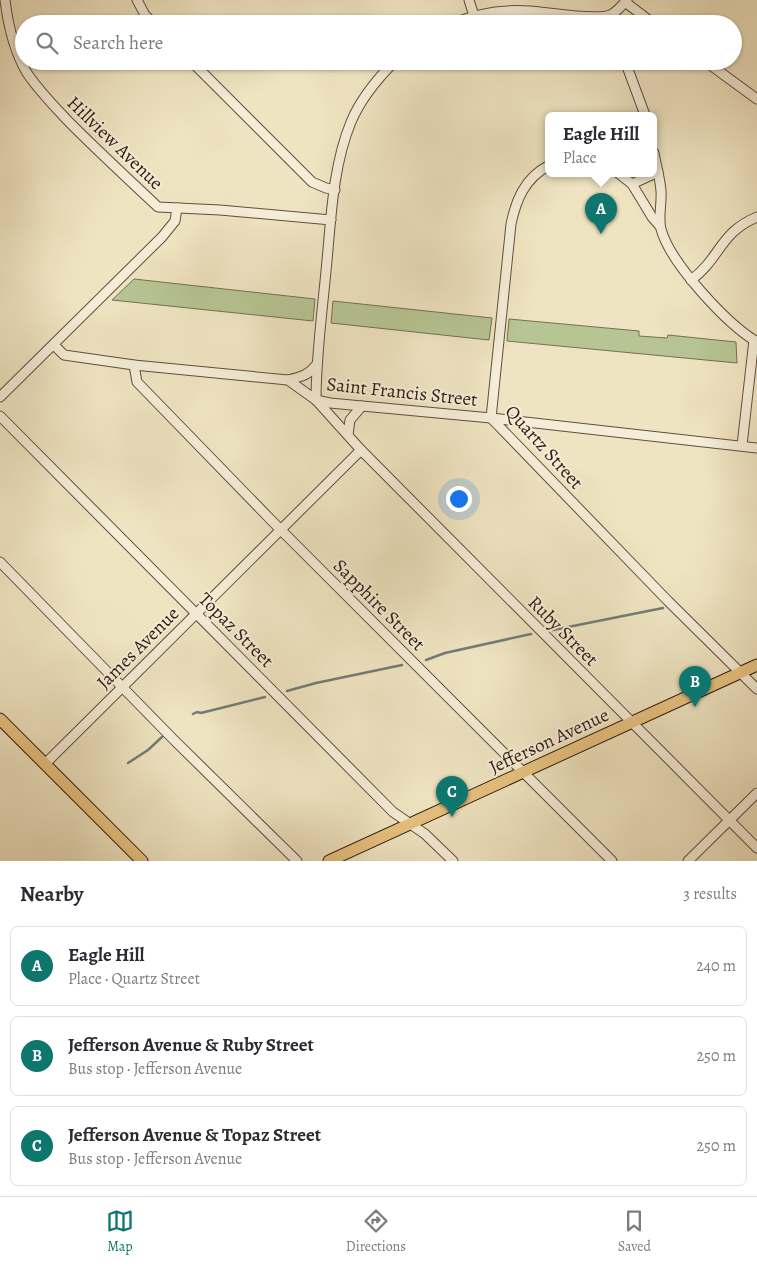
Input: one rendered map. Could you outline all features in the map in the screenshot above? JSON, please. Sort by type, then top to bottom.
[{"type":"main road","name":"Jefferson Avenue","points":[[328,861],[757,665]]},
{"type":"main road","points":[[0,719],[142,861]]},
{"type":"street","name":"Hillview Avenue","points":[[5,0],[15,46]]},
{"type":"street","points":[[137,0],[145,15]]},
{"type":"street","points":[[469,0],[474,15]]},
{"type":"street","points":[[614,15],[626,1],[643,15]]},
{"type":"street","points":[[480,15],[528,10],[578,15]]},
{"type":"street","name":"Hillview Avenue","points":[[25,70],[40,92],[96,150],[158,207],[220,210],[331,220]]},
{"type":"street","points":[[200,70],[312,182],[334,190]]},
{"type":"street","points":[[316,400],[317,364],[331,220],[340,158],[350,123],[359,105],[375,81],[386,70]]},
{"type":"street","points":[[628,70],[644,112]]},
{"type":"street","points":[[717,70],[757,99]]},
{"type":"street","points":[[657,167],[661,191],[660,226]]},
{"type":"street","name":"Quartz Street","points":[[545,168],[530,180],[514,207],[491,418],[668,601],[757,689]]},
{"type":"street","points":[[623,177],[632,184],[652,217],[660,226],[669,247],[691,280],[703,294],[755,341],[742,445]]},
{"type":"street","points":[[632,184],[647,177]]},
{"type":"street","points":[[0,397],[162,236],[175,221],[177,208]]},
{"type":"street","points":[[691,280],[703,271],[734,230],[744,222],[757,217]]},
{"type":"street","name":"Saint Francis Street","points":[[54,345],[64,355],[134,365],[288,380],[316,400],[330,403],[491,418],[757,448]]},
{"type":"street","points":[[288,380],[300,378],[310,373],[317,364]]},
{"type":"street","name":"Sapphire Street","points":[[134,365],[137,382],[281,530],[612,861]]},
{"type":"street","name":"Ruby Street","points":[[316,400],[361,450],[757,848]]},
{"type":"street","points":[[348,435],[350,420],[362,406]]},
{"type":"street","name":"Topaz Street","points":[[0,416],[393,812],[425,834],[453,861]]},
{"type":"street","name":"James Avenue","points":[[45,764],[361,450]]},
{"type":"street","points":[[0,562],[173,739],[297,861]]},
{"type":"street","points":[[688,861],[730,822],[757,793]]},
{"type":"green space","points":[[134,279],[315,299],[313,321],[112,300]]},
{"type":"green space","points":[[333,301],[492,318],[489,340],[331,323]]},
{"type":"green space","points":[[509,319],[639,331],[639,336],[667,338],[668,335],[736,342],[737,363],[507,341]]},
{"type":"waterway","points":[[553,630],[663,608]]},
{"type":"waterway","points":[[426,660],[445,653],[531,634]]},
{"type":"waterway","points":[[287,691],[402,665]]},
{"type":"waterway","points":[[193,714],[265,697]]},
{"type":"waterway","points":[[128,763],[148,750],[162,737]]},
{"type":"place","name":"Eagle Hill","points":[[601,234]]},
{"type":"place","name":"Jefferson Avenue & Ruby Street","points":[[695,707]]},
{"type":"place","name":"Jefferson Avenue & Topaz Street","points":[[452,817]]}]
